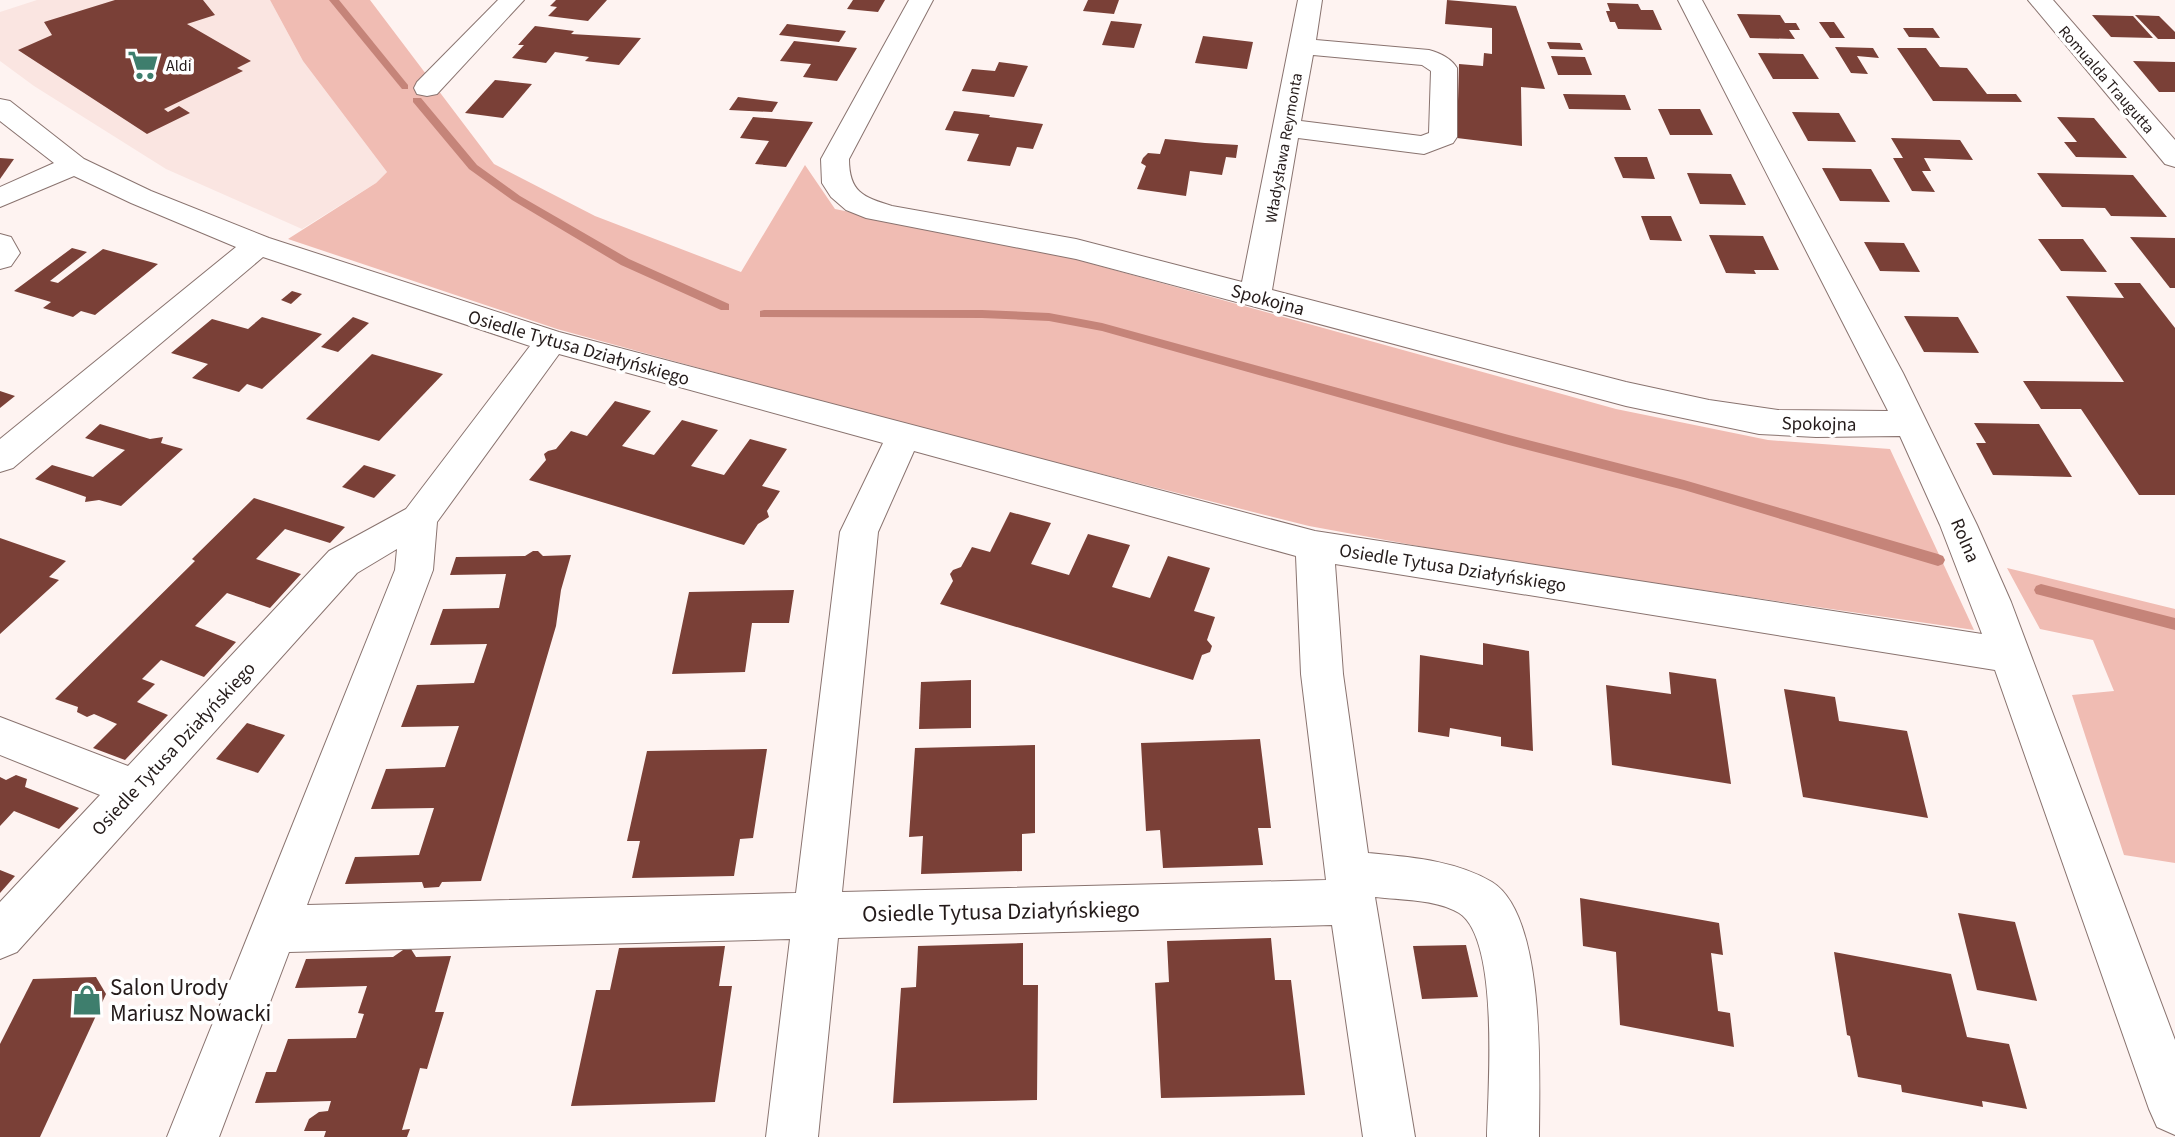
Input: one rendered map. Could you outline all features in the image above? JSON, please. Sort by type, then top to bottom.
[{"type":"street","points":[[427,88],[512,0]]},
{"type":"street","name":"Spokojna","points":[[921,0],[835,159],[833,172],[838,188],[866,209],[1076,249],[1626,394],[1700,411],[1759,421],[1812,424],[1910,423]]},
{"type":"street","name":"Władysława Reymonta","points":[[1255,295],[1310,0]]},
{"type":"street","name":"Rolna","points":[[1690,0],[1960,524],[2011,655],[2175,1110]]},
{"type":"street","name":"Romualda Traugutta","points":[[2040,0],[2175,158]]},
{"type":"street","points":[[1287,128],[1424,145],[1443,137],[1444,68],[1429,58],[1301,46]]},
{"type":"street","name":"Osiedle Tytusa Działyńskiego","points":[[0,107],[74,165],[141,197],[258,245],[551,341],[1315,546],[2011,655]]},
{"type":"street","points":[[0,198],[74,165]]},
{"type":"street","points":[[0,244],[5,253],[0,259]]},
{"type":"street","points":[[0,459],[258,245]]},
{"type":"street","points":[[192,1137],[414,570],[419,519],[551,341]]},
{"type":"street","points":[[792,1137],[859,532],[904,435]]},
{"type":"street","name":"Osiedle Tytusa Działyńskiego","points":[[0,936],[343,562],[419,519]]},
{"type":"street","points":[[1315,546],[1322,674],[1350,887],[1389,1137]]},
{"type":"street","points":[[0,736],[135,789]]},
{"type":"street","name":"Osiedle Tytusa Działyńskiego","points":[[275,929],[817,916],[1350,887],[1455,888],[1481,901],[1497,921],[1504,941],[1511,972],[1513,1137]]},
{"type":"shaded area","points":[[37,0],[270,0],[303,61],[387,172],[376,183],[302,229],[166,169],[34,86],[0,61],[0,12]]},
{"type":"shaded area","points":[[270,0],[370,0],[494,164],[595,216],[741,272],[805,165],[835,209],[1053,253],[1616,409],[1768,440],[1890,449],[1974,630],[1489,559],[1309,526],[903,424],[557,329],[288,239],[376,183],[387,172],[303,61]]},
{"type":"shaded area","points":[[2007,568],[2175,609],[2175,863],[2124,855],[2072,695],[2114,691],[2093,640],[2040,629]]},
{"type":"building","name":"Aldi","points":[[115,0],[203,0],[215,15],[187,24],[251,61],[237,68],[243,71],[164,109],[168,112],[179,106],[190,113],[147,134],[18,50],[52,35],[44,22]]},
{"type":"building","points":[[556,0],[607,0],[588,21],[548,16],[557,7],[550,6]]},
{"type":"building","points":[[853,0],[885,0],[878,12],[847,9]]},
{"type":"building","points":[[1088,0],[1119,0],[1114,14],[1083,11]]},
{"type":"building","points":[[1447,0],[1516,6],[1545,89],[1521,87],[1522,146],[1457,138],[1459,64],[1483,66],[1484,53],[1492,54],[1492,28],[1445,24]]},
{"type":"building","points":[[1607,3],[1638,4],[1641,10],[1653,10],[1662,30],[1618,29],[1615,22],[1610,22],[1606,11],[1610,11]]},
{"type":"building","points":[[1737,14],[1780,15],[1785,23],[1796,23],[1800,30],[1789,30],[1795,39],[1750,38]]},
{"type":"building","points":[[2092,15],[2133,16],[2153,38],[2111,37]]},
{"type":"building","points":[[2135,15],[2159,16],[2175,32],[2175,39],[2158,39]]},
{"type":"building","points":[[1111,21],[1142,24],[1134,48],[1102,45]]},
{"type":"building","points":[[1819,22],[1834,22],[1845,38],[1830,38]]},
{"type":"building","points":[[787,24],[846,31],[839,42],[779,35]]},
{"type":"building","points":[[535,26],[574,31],[571,34],[641,38],[619,65],[585,61],[589,57],[555,52],[546,63],[512,58],[524,45],[518,45]]},
{"type":"building","points":[[1903,28],[1933,28],[1940,38],[1909,37]]},
{"type":"building","points":[[1203,36],[1253,42],[1247,69],[1195,63]]},
{"type":"building","points":[[794,41],[857,48],[837,81],[803,77],[811,64],[780,61]]},
{"type":"building","points":[[1547,42],[1580,43],[1583,50],[1550,49]]},
{"type":"building","points":[[1835,47],[1873,48],[1879,58],[1857,56],[1868,74],[1851,73]]},
{"type":"building","points":[[1897,48],[1926,48],[1940,67],[1967,68],[1987,94],[2016,94],[2022,102],[1933,101]]},
{"type":"building","points":[[1758,53],[1803,54],[1819,79],[1773,79]]},
{"type":"building","points":[[1551,56],[1585,57],[1592,75],[1558,75]]},
{"type":"building","points":[[2133,61],[2175,62],[2175,92],[2159,92]]},
{"type":"building","points":[[999,62],[1028,66],[1014,97],[962,91],[972,69],[995,71]]},
{"type":"building","points":[[495,80],[532,84],[503,118],[465,113]]},
{"type":"building","points":[[1563,94],[1625,95],[1631,110],[1569,109]]},
{"type":"building","points":[[738,97],[778,102],[772,112],[729,110]]},
{"type":"building","points":[[1658,109],[1700,109],[1713,135],[1670,135]]},
{"type":"building","points":[[954,111],[1043,124],[1033,149],[1017,147],[1010,166],[967,161],[979,134],[945,130]]},
{"type":"building","points":[[1792,112],[1839,113],[1856,142],[1808,141]]},
{"type":"building","points":[[753,117],[813,122],[786,167],[755,164],[769,141],[740,138]]},
{"type":"building","points":[[2057,117],[2094,118],[2127,158],[2076,157],[2064,142],[2077,142]]},
{"type":"building","points":[[1891,138],[1960,140],[1973,160],[1924,158],[1931,171],[1922,171],[1935,192],[1912,191],[1893,158],[1903,158]]},
{"type":"building","points":[[1165,139],[1238,145],[1236,158],[1226,157],[1222,175],[1190,171],[1186,196],[1137,189],[1146,166],[1141,163],[1143,158],[1148,153],[1160,154]]},
{"type":"building","points":[[1614,157],[1647,157],[1655,179],[1623,178]]},
{"type":"building","points":[[0,158],[14,159],[0,179]]},
{"type":"building","points":[[1822,168],[1871,169],[1890,202],[1840,201]]},
{"type":"building","points":[[1687,173],[1731,174],[1746,205],[1700,204]]},
{"type":"building","points":[[2037,173],[2133,175],[2167,217],[2111,216],[2105,208],[2062,207]]},
{"type":"building","points":[[1641,216],[1671,216],[1682,241],[1650,240]]},
{"type":"building","points":[[1709,235],[1763,236],[1779,270],[1754,270],[1756,274],[1726,273]]},
{"type":"building","points":[[2130,237],[2175,238],[2175,288],[2170,288]]},
{"type":"building","points":[[2038,239],[2083,239],[2107,272],[2061,271]]},
{"type":"building","points":[[1864,242],[1904,243],[1920,272],[1880,271]]},
{"type":"building","points":[[72,248],[87,252],[50,281],[58,283],[103,249],[158,264],[95,315],[81,311],[73,317],[43,308],[51,302],[14,291]]},
{"type":"building","points":[[2114,283],[2140,283],[2175,328],[2175,495],[2139,495],[2081,409],[2041,409],[2023,381],[2124,382],[2066,296],[2124,298]]},
{"type":"building","points":[[292,291],[302,294],[291,304],[281,300]]},
{"type":"building","points":[[1904,316],[1958,317],[1979,353],[1924,352]]},
{"type":"building","points":[[262,317],[322,334],[262,389],[247,384],[239,392],[192,378],[208,364],[171,353],[212,319],[248,329]]},
{"type":"building","points":[[353,317],[369,323],[338,352],[321,347]]},
{"type":"building","points":[[372,354],[443,374],[379,441],[306,419]]},
{"type":"building","points":[[0,391],[15,396],[0,408]]},
{"type":"building","points":[[615,401],[651,411],[622,446],[654,455],[682,420],[718,430],[691,466],[724,475],[750,439],[787,449],[762,486],[780,491],[767,511],[769,517],[758,524],[744,545],[529,480],[546,460],[544,454],[556,449],[571,431],[587,436]]},
{"type":"building","points":[[1974,423],[2039,424],[2072,477],[1993,475],[1976,443],[1986,443]]},
{"type":"building","points":[[100,424],[150,439],[163,437],[161,443],[183,449],[121,506],[99,500],[85,502],[86,497],[35,479],[52,465],[93,477],[125,450],[85,438]]},
{"type":"building","points":[[364,465],[396,475],[374,498],[342,487]]},
{"type":"building","points":[[254,498],[345,527],[330,543],[285,529],[256,559],[301,574],[270,608],[227,593],[195,626],[236,642],[204,677],[161,660],[142,679],[155,684],[137,702],[168,715],[125,760],[93,748],[117,724],[94,714],[87,717],[77,712],[78,707],[55,699],[195,561],[192,559]]},
{"type":"building","points":[[1010,512],[1051,523],[1031,564],[1069,575],[1088,534],[1130,545],[1112,587],[1150,598],[1168,556],[1210,568],[1194,611],[1215,617],[1207,640],[1212,646],[1210,652],[1202,655],[1193,680],[940,604],[953,581],[950,574],[953,570],[961,567],[972,547],[990,552]]},
{"type":"building","points":[[0,538],[66,561],[49,577],[59,580],[0,634]]},
{"type":"building","points":[[538,551],[543,556],[571,555],[561,590],[556,626],[481,881],[442,882],[439,887],[424,888],[422,882],[345,884],[355,857],[419,855],[434,808],[371,809],[386,769],[445,767],[459,726],[401,727],[417,685],[474,683],[487,644],[430,645],[443,609],[499,608],[506,574],[450,575],[456,557],[525,556]]},
{"type":"building","points":[[794,590],[789,623],[752,623],[745,672],[672,674],[689,592]]},
{"type":"building","points":[[1483,643],[1529,651],[1533,751],[1501,746],[1501,737],[1450,728],[1449,737],[1418,732],[1420,655],[1483,665]]},
{"type":"building","points":[[1669,672],[1716,679],[1731,784],[1612,765],[1606,685],[1671,694]]},
{"type":"building","points":[[971,680],[971,728],[919,729],[921,682]]},
{"type":"building","points":[[1784,689],[1835,697],[1839,721],[1907,731],[1928,818],[1803,797]]},
{"type":"building","points":[[247,723],[285,735],[258,773],[216,759]]},
{"type":"building","points":[[1260,739],[1271,828],[1258,828],[1263,865],[1163,868],[1160,830],[1146,831],[1141,743]]},
{"type":"building","points":[[1035,745],[1035,833],[1022,834],[1022,871],[921,874],[923,836],[909,837],[915,748]]},
{"type":"building","points":[[767,749],[753,838],[740,839],[734,876],[632,878],[640,841],[627,841],[647,751]]},
{"type":"building","points":[[16,775],[27,779],[25,787],[79,808],[59,829],[14,811],[0,826],[0,777],[6,780]]},
{"type":"building","points":[[0,870],[15,876],[0,893]]},
{"type":"building","points":[[1580,898],[1719,923],[1723,955],[1711,953],[1718,1011],[1730,1013],[1734,1047],[1620,1025],[1616,952],[1583,946]]},
{"type":"building","points":[[1958,913],[2015,922],[2037,1001],[1977,990]]},
{"type":"building","points":[[1271,938],[1275,980],[1291,980],[1305,1095],[1161,1098],[1155,983],[1169,982],[1167,941]]},
{"type":"building","points":[[1023,943],[1023,985],[1038,985],[1037,1100],[893,1103],[901,988],[916,987],[918,946]]},
{"type":"building","points":[[1466,945],[1478,997],[1422,999],[1413,946]]},
{"type":"building","points":[[725,946],[719,986],[732,986],[715,1102],[571,1106],[596,990],[610,990],[619,948]]},
{"type":"building","points":[[411,949],[416,957],[451,956],[435,1012],[444,1012],[427,1069],[420,1068],[402,1130],[410,1129],[407,1137],[324,1137],[326,1131],[304,1131],[309,1119],[319,1112],[328,1111],[331,1101],[255,1103],[266,1072],[276,1072],[288,1039],[356,1038],[364,1014],[358,1013],[367,986],[295,988],[306,959],[393,957],[403,950]]},
{"type":"building","points":[[1834,952],[1951,974],[1967,1037],[2009,1044],[2027,1109],[1982,1101],[1983,1107],[1902,1092],[1901,1085],[1858,1077],[1850,1036],[1847,1035]]},
{"type":"building","points":[[96,977],[106,994],[40,1137],[0,1137],[0,1044],[33,979]]},
{"type":"waterway","points":[[334,0],[405,87]]},
{"type":"waterway","points":[[417,100],[473,167],[516,198],[625,262],[725,307]]},
{"type":"waterway","points":[[764,314],[982,314],[1049,317],[1102,327],[1505,439],[1684,485],[1938,560]]},
{"type":"waterway","points":[[2041,590],[2175,624]]},
{"type":"place","name":"Aldi","points":[[143,65]]},
{"type":"place","name":"Salon Urody Mariusz Nowacki","points":[[87,1000]]}]
